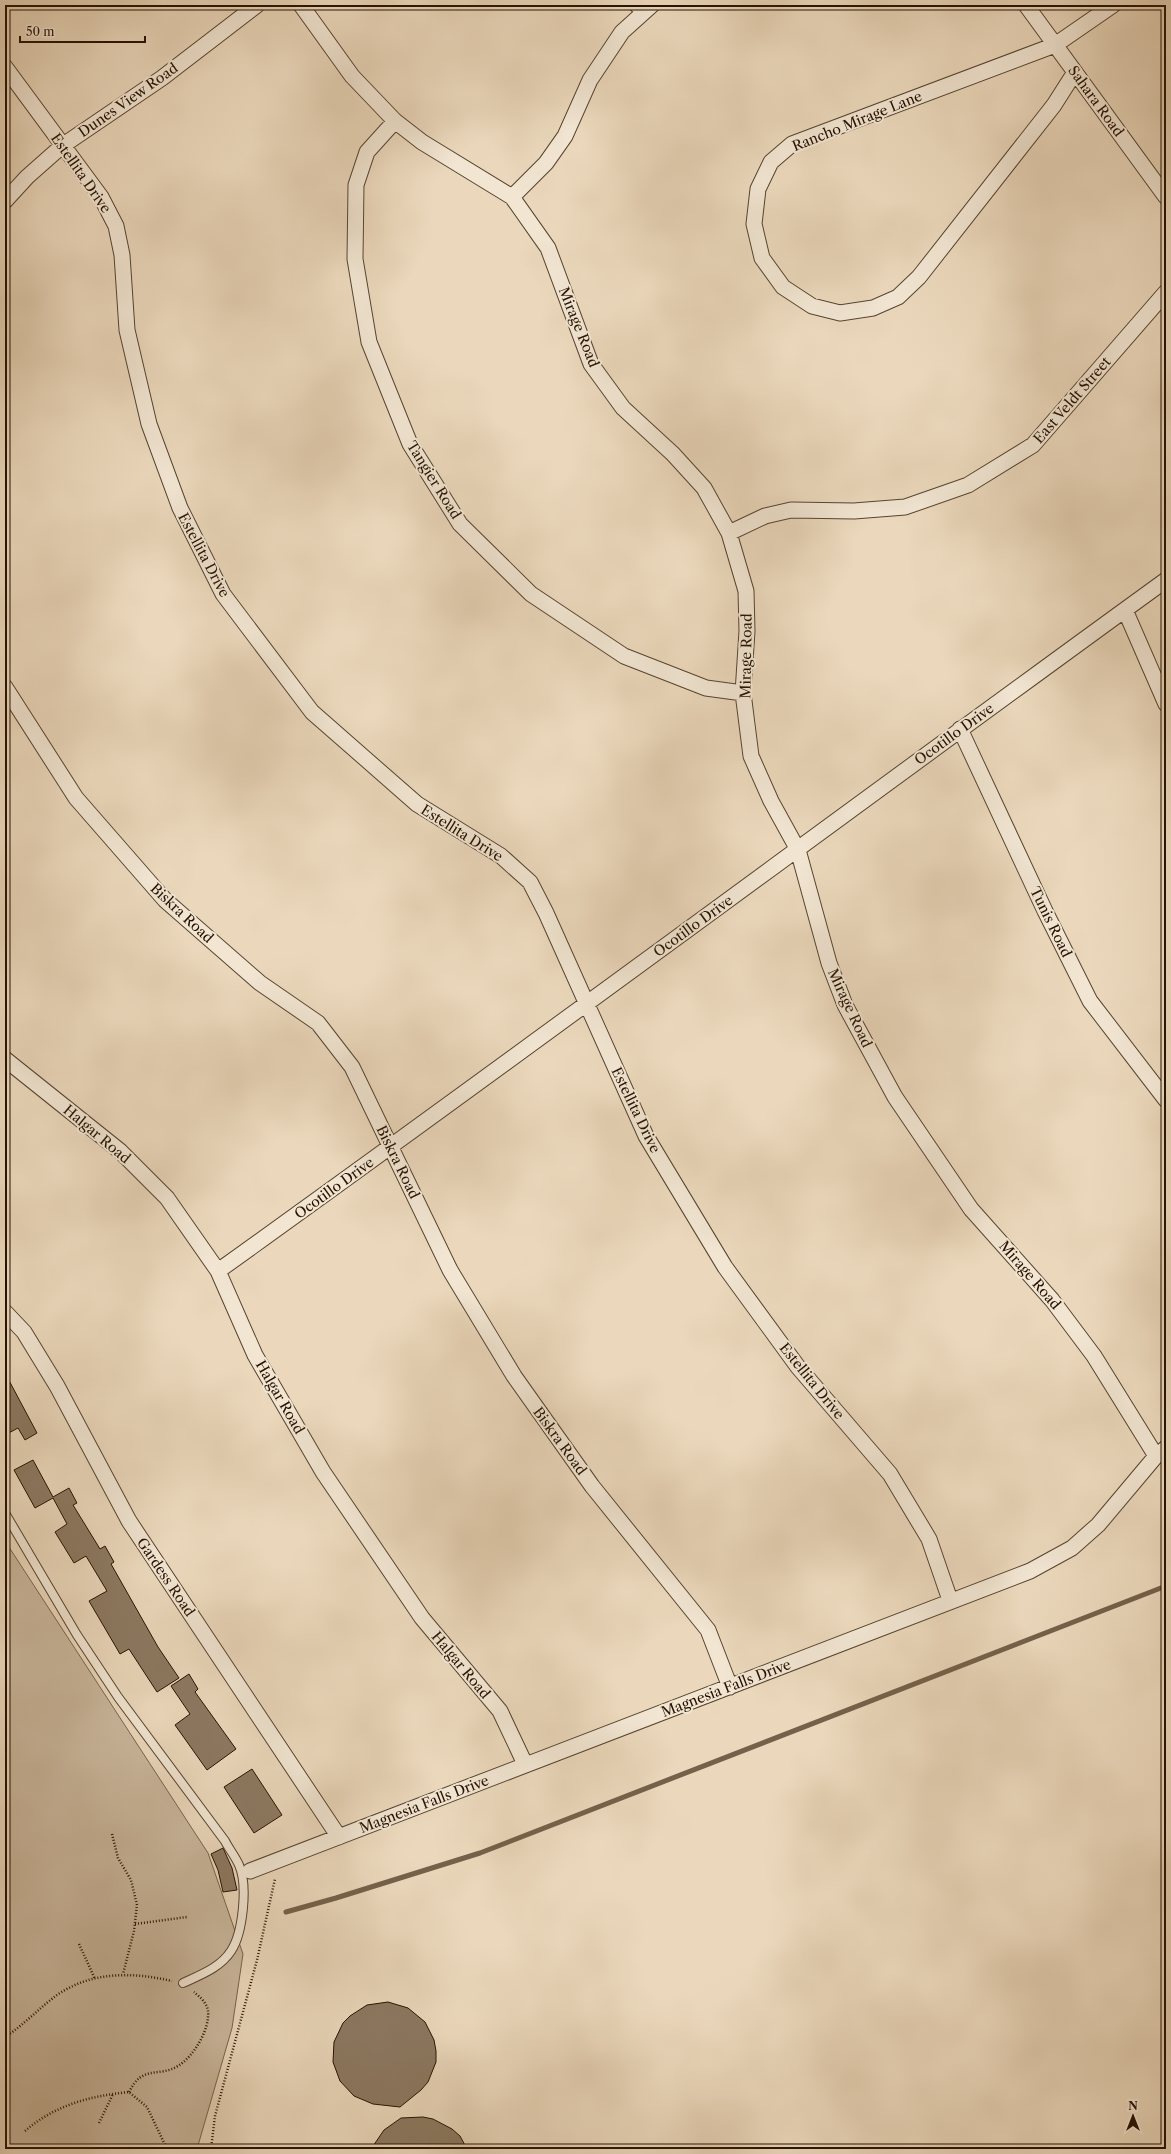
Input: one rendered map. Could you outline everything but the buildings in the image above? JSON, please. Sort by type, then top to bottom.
[{"type":"street","name":"Dunes View Road","points":[[5,201],[27,177],[62,146],[162,78],[257,5]]},
{"type":"street","name":"Mirage Road","points":[[301,5],[352,76],[394,121],[422,142],[512,197],[548,248],[591,364],[623,408],[673,454],[704,488],[729,533],[746,591],[747,631],[743,693],[751,756],[771,801],[798,850],[829,963],[845,1006],[895,1097],[971,1209],[1052,1300],[1094,1356],[1161,1452]]},
{"type":"street","name":"Sahara Road","points":[[1026,5],[1166,197]]},
{"type":"street","name":"Rancho Mirage Lane","points":[[1075,72],[1054,105],[1001,173],[919,277],[898,297],[873,308],[840,313],[812,306],[783,287],[762,258],[754,224],[758,189],[771,162],[792,144],[1055,45],[1113,5]]},
{"type":"street","points":[[512,197],[546,163],[565,136],[590,80],[622,32],[642,8]]},
{"type":"street","name":"Estellita Drive","points":[[5,67],[62,146],[102,197],[116,226],[122,255],[127,330],[149,424],[180,508],[223,594],[312,712],[417,804],[501,856],[530,882],[546,913],[646,1136],[725,1267],[798,1367],[890,1474],[929,1538],[950,1600]]},
{"type":"street","name":"Tangier Road","points":[[394,121],[367,152],[356,185],[355,259],[370,342],[410,444],[460,524],[531,594],[624,656],[706,688],[743,693]]},
{"type":"street","name":"East Veldt Street","points":[[729,533],[765,516],[791,510],[854,511],[905,507],[968,485],[1033,445],[1166,292]]},
{"type":"street","name":"Ocotillo Drive","points":[[218,1271],[798,850],[960,729],[1166,580]]},
{"type":"street","points":[[1125,610],[1166,704]]},
{"type":"street","name":"Biskra Road","points":[[5,687],[76,798],[164,900],[260,983],[318,1023],[352,1067],[450,1270],[514,1376],[592,1486],[708,1630],[730,1687]]},
{"type":"street","name":"Tunis Road","points":[[960,729],[1045,911],[1090,1001],[1166,1100]]},
{"type":"street","name":"Halgar Road","points":[[5,1059],[120,1151],[167,1198],[218,1271],[255,1354],[323,1472],[422,1618],[500,1711],[525,1764]]},
{"type":"street","name":"Gardess Road","points":[[5,1312],[24,1332],[57,1386],[129,1521],[339,1837]]},
{"type":"street","name":"Magnesia Falls Drive","points":[[250,1871],[525,1764],[730,1687],[950,1600],[1030,1571],[1072,1548],[1098,1525],[1161,1452]]},
{"type":"lane","points":[[5,1513],[77,1635],[118,1697],[225,1841],[240,1866],[244,1892],[240,1927],[231,1951],[212,1970],[183,1983]]},
{"type":"path","points":[[112,1834],[118,1858],[131,1880],[137,1904],[135,1924],[123,1974]]},
{"type":"path","points":[[211,2149],[215,2116],[258,1960],[278,1860]]},
{"type":"path","points":[[135,1924],[187,1917]]},
{"type":"path","points":[[79,1944],[94,1979]]},
{"type":"path","points":[[5,2037],[58,1994],[105,1975],[123,1974],[154,1977],[183,1983],[200,1998],[208,2011],[207,2019],[198,2044],[187,2059],[172,2069],[156,2071],[142,2076],[133,2085],[129,2092]]},
{"type":"path","points":[[25,2131],[38,2120],[78,2100],[129,2092],[147,2107],[167,2149]]},
{"type":"path","points":[[99,2123],[113,2094]]},
{"type":"shaded area","points":[[5,1541],[208,1853],[243,1954],[232,2028],[197,2149],[5,2149]]},
{"type":"waterway","points":[[286,1912],[480,1853],[1166,1586]]}]
